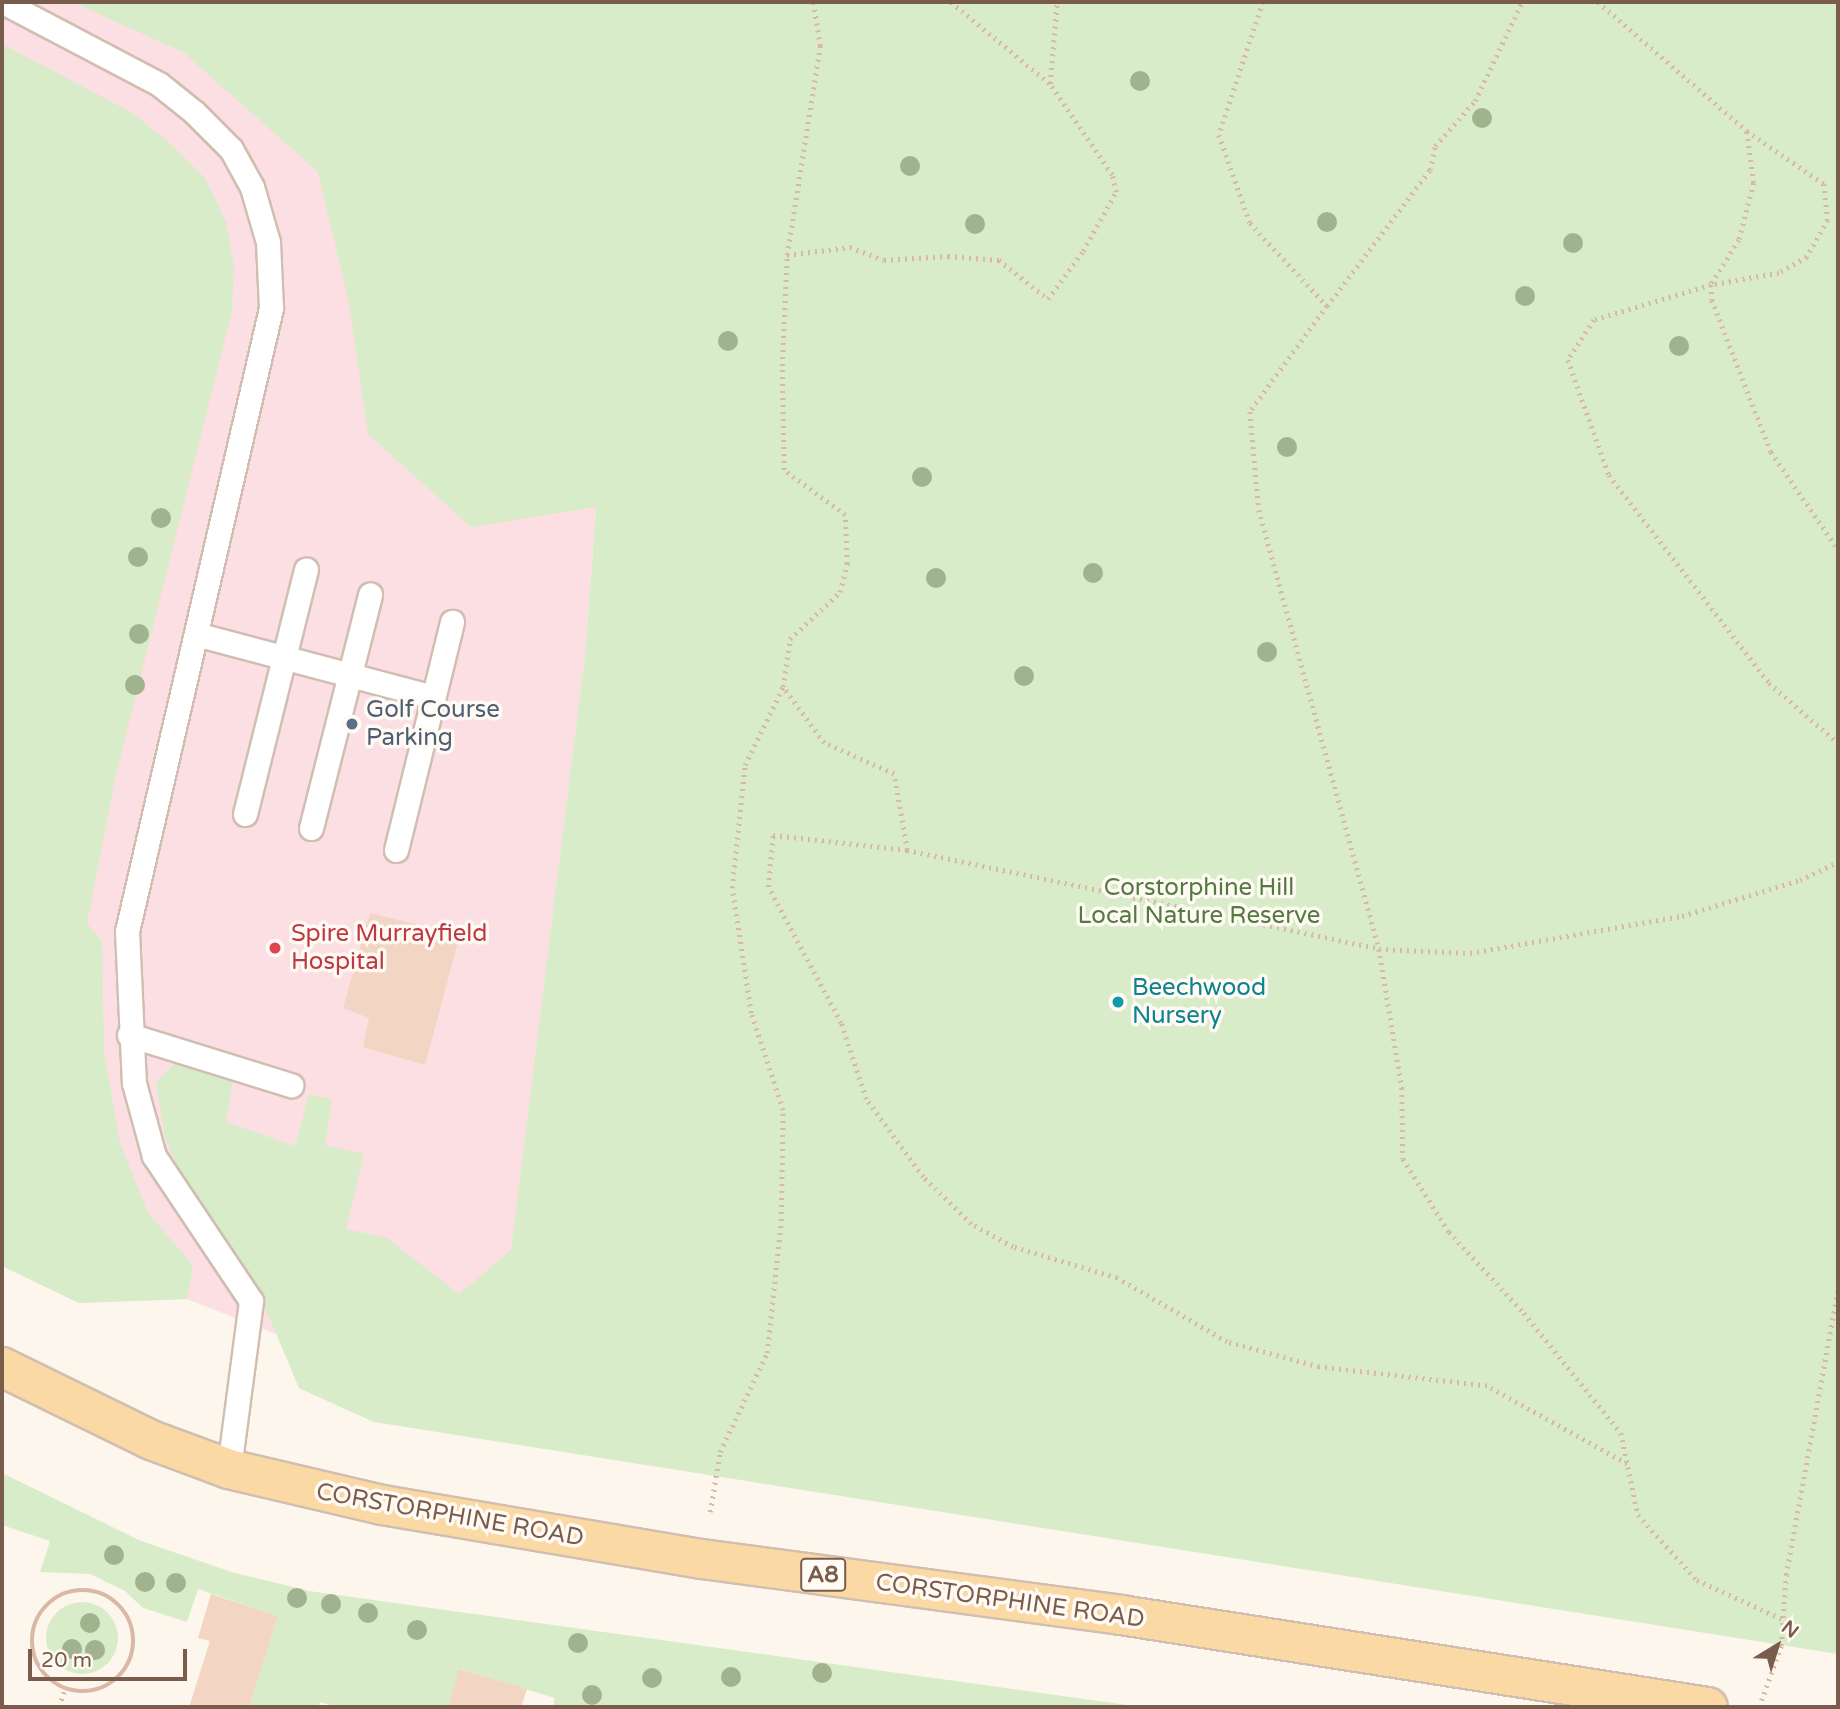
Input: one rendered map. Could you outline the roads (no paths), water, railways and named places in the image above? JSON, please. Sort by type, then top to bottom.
[{"type":"main road","name":"CORSTORPHINE ROAD","points":[[2,1367],[151,1440],[229,1469],[382,1505],[702,1559],[1121,1615],[1708,1707]]},
{"type":"lane","points":[[3,2],[159,85],[185,105],[231,149],[259,209],[268,242],[271,308],[127,931],[129,1035],[134,1083],[154,1156],[251,1301],[229,1469]]},
{"type":"lane","points":[[245,814],[306,570]]},
{"type":"lane","points":[[311,828],[370,594]]},
{"type":"lane","points":[[396,850],[452,622]]},
{"type":"lane","points":[[196,634],[432,697]]},
{"type":"lane","points":[[129,1035],[290,1085]]},
{"type":"place","name":"Golf Course Parking","points":[[352,724]]},
{"type":"place","name":"Spire Murrayfield Hospital","points":[[275,948]]},
{"type":"place","name":"Beechwood Nursery","points":[[1118,1002]]},
{"type":"park label","name":"Corstorphine Hill Local Nature Reserve","points":[[1199,902]]}]
